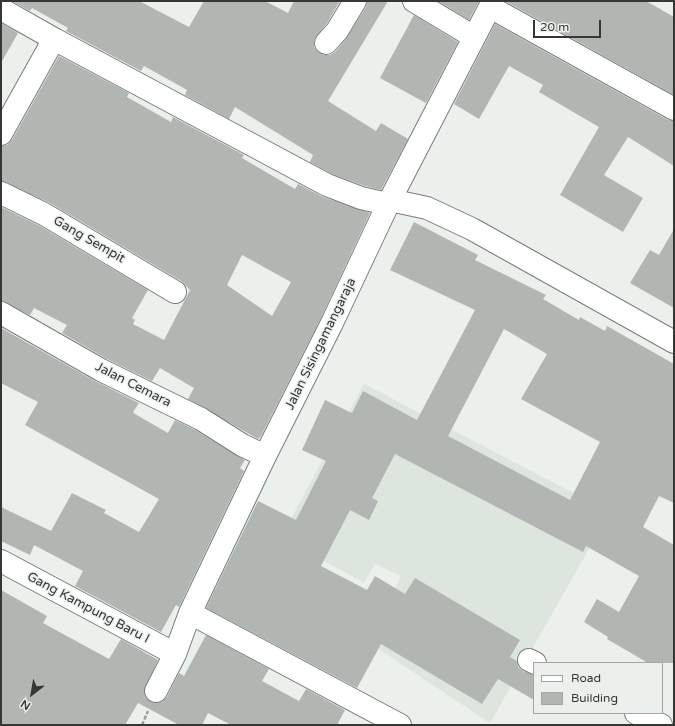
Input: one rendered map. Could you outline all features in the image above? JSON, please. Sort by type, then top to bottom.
[{"type":"street","points":[[326,42],[337,31],[356,1]]},
{"type":"street","points":[[414,1],[474,37]]},
{"type":"street","points":[[491,4],[674,109]]},
{"type":"street","name":"Jalan Sisingamangaraja","points":[[156,691],[175,654],[190,613],[265,456],[332,323],[390,200],[491,4]]},
{"type":"street","points":[[1,9],[54,39],[327,185],[361,198],[383,203],[390,200],[427,208],[472,229],[674,342]]},
{"type":"street","points":[[1,134],[54,39]]},
{"type":"street","name":"Gang Sempit","points":[[1,193],[44,214],[175,292]]},
{"type":"street","name":"Jalan Cemara","points":[[1,313],[101,370],[201,419],[242,445],[265,456]]},
{"type":"street","name":"Gang Kampung Baru I","points":[[1,561],[175,654]]},
{"type":"street","points":[[190,613],[400,725]]},
{"type":"street","points":[[638,714],[661,725]]},
{"type":"shaded area","points":[[364,384],[610,512],[490,723],[368,642],[401,576],[375,564],[364,583],[281,537]]},
{"type":"building","points":[[12,1],[139,1],[189,27],[204,1],[265,1],[288,13],[294,1],[340,1],[327,23],[314,40],[314,47],[318,52],[324,55],[330,55],[335,52],[346,39],[366,7],[367,1],[388,1],[328,101],[376,131],[381,123],[408,139],[381,190],[365,186],[332,174],[310,162],[313,155],[235,107],[229,119],[185,95],[187,90],[144,66],[141,71],[66,31],[68,28],[32,8],[30,11]]},
{"type":"building","points":[[438,1],[479,1],[469,20]]},
{"type":"building","points":[[505,1],[646,1],[674,17],[674,95]]},
{"type":"building","points":[[414,15],[458,42],[426,103],[380,78]]},
{"type":"building","points":[[1,23],[18,33],[1,63]]},
{"type":"building","points":[[495,24],[668,120],[674,121],[674,166],[628,137],[604,175],[643,198],[623,232],[560,195],[599,127],[539,92],[543,85],[509,66],[479,119],[454,104]]},
{"type":"building","points":[[59,56],[129,93],[127,97],[171,122],[173,117],[244,155],[242,158],[295,189],[298,184],[323,197],[370,213],[321,318],[261,436],[258,439],[188,399],[194,388],[160,368],[152,381],[107,359],[62,333],[67,325],[34,308],[30,315],[1,301],[1,207],[38,225],[148,290],[132,318],[135,320],[133,324],[164,340],[190,290],[181,281],[50,203],[1,181],[1,146],[7,145],[12,140]],"holes":[[[242,255],[291,282],[272,316],[227,285]]]},
{"type":"building","points":[[414,222],[478,255],[475,260],[546,295],[543,299],[579,320],[580,317],[605,331],[607,326],[674,364],[674,503],[659,496],[643,527],[674,545],[674,663],[646,662],[607,639],[608,637],[584,622],[597,599],[619,612],[639,576],[586,546],[583,552],[395,454],[372,498],[378,501],[369,520],[350,510],[321,566],[367,590],[375,576],[405,594],[415,578],[520,640],[510,657],[517,661],[518,667],[523,671],[533,675],[533,699],[498,679],[482,704],[381,644],[357,688],[206,608],[258,501],[296,520],[326,461],[302,450],[325,400],[352,413],[363,391],[417,420],[475,310],[390,270]],"holes":[[[504,329],[547,354],[521,399],[600,442],[570,500],[448,436]]]},
{"type":"building","points":[[674,229],[674,308],[630,283],[650,250],[659,255]]},
{"type":"building","points":[[1,328],[95,381],[139,403],[133,412],[168,433],[175,420],[195,430],[245,460],[240,468],[244,471],[179,607],[176,605],[161,632],[75,586],[83,571],[34,545],[30,555],[1,541],[1,507],[51,531],[72,493],[106,510],[104,513],[139,532],[159,499],[25,425],[38,402],[1,383]]},
{"type":"building","points":[[1,590],[47,616],[43,623],[109,659],[121,639],[158,660],[144,691],[145,697],[151,702],[162,702],[167,697],[179,673],[184,676],[206,635],[269,669],[262,681],[299,701],[306,689],[345,710],[337,725],[231,725],[208,713],[202,725],[179,725],[138,703],[125,725],[1,725]]}]
